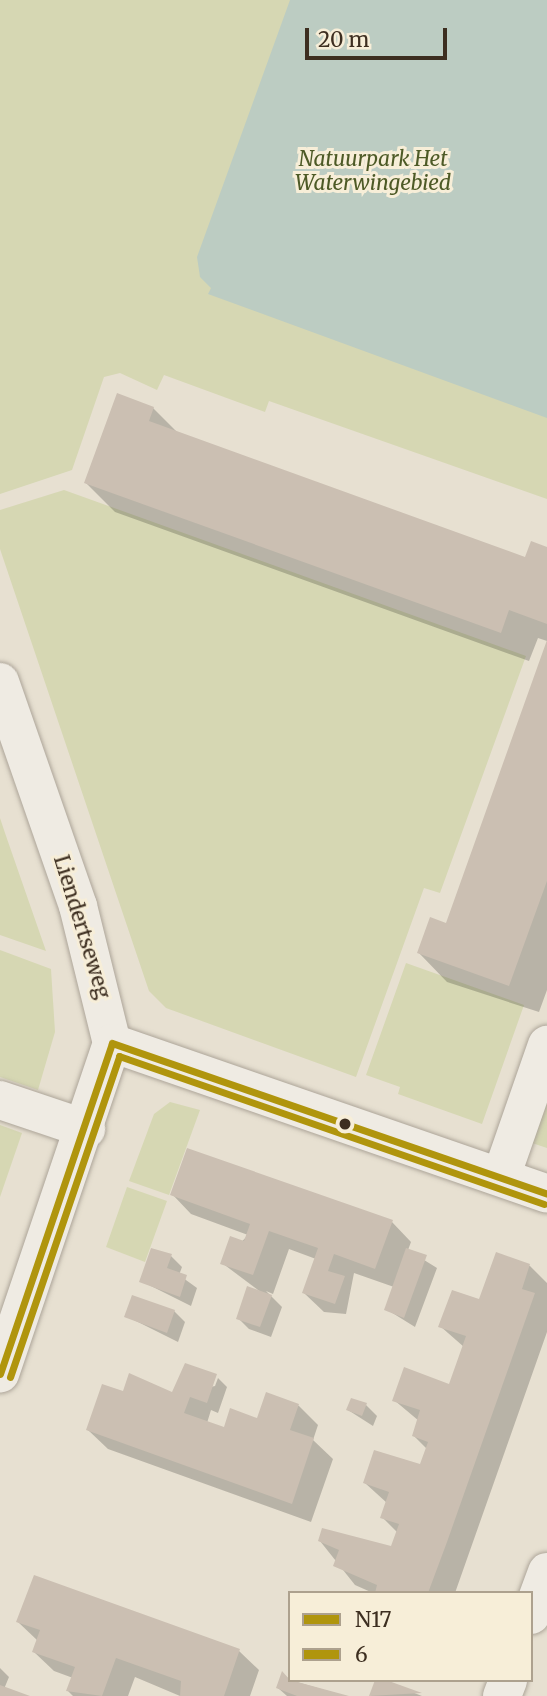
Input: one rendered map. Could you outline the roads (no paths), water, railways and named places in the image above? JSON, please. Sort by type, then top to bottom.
[{"type":"street","name":"Liendertseweg","points":[[0,682],[88,937],[112,1042],[86,1129],[12,1301],[0,1374]]},
{"type":"street","points":[[112,1042],[547,1194]]},
{"type":"street","points":[[500,1177],[547,1045]]},
{"type":"street","points":[[0,1100],[86,1129]]},
{"type":"street","points":[[533,1610],[547,1572]]},
{"type":"park label","name":"Natuurpark Het Waterwingebied","points":[[373,171]]}]
